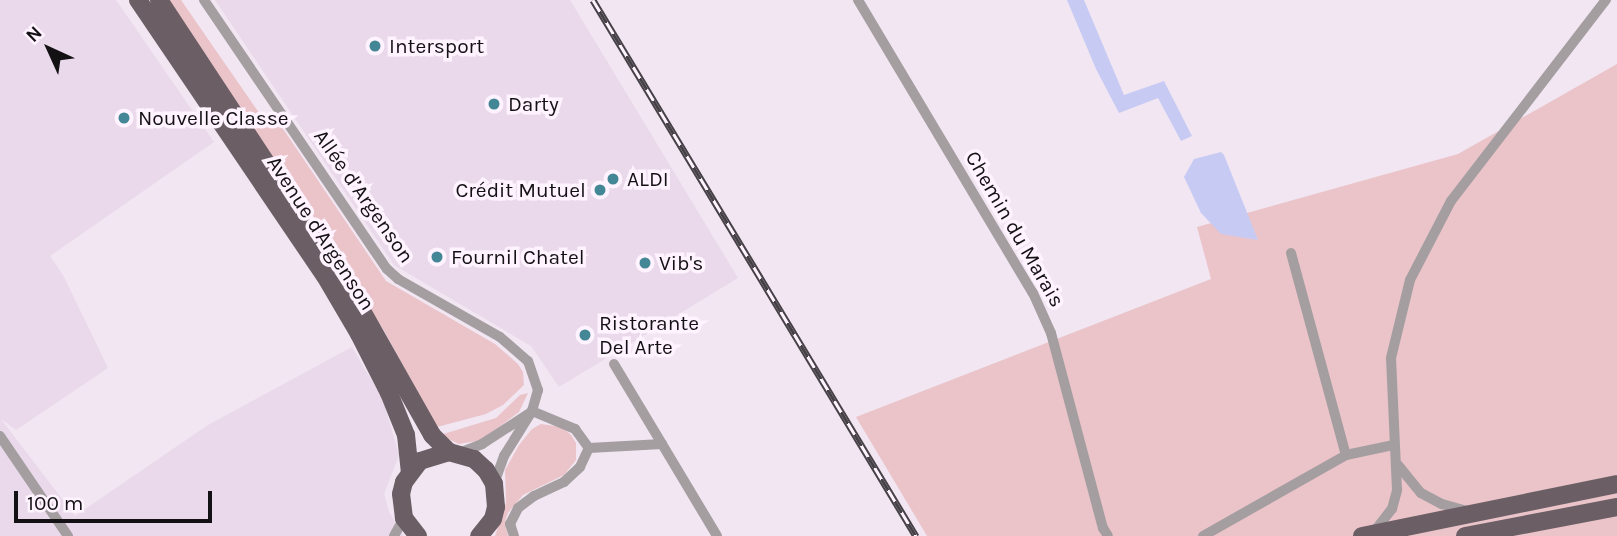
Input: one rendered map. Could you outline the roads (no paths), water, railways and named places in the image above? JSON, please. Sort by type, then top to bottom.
[{"type":"main road","name":"Avenue d'Argenson","points":[[138,0],[325,276],[359,334],[389,393],[406,435],[410,471],[401,494],[404,518]]},
{"type":"main road","name":"Avenue d'Argenson","points":[[159,0],[349,288],[432,435],[454,452],[480,464],[494,484]]},
{"type":"main road","points":[[410,471],[421,461],[454,452]]},
{"type":"main road","points":[[484,534],[496,507],[494,484]]},
{"type":"main road","points":[[1367,535],[1617,484]]},
{"type":"main road","points":[[1465,536],[1617,507]]},
{"type":"main road","points":[[404,518],[418,536]]},
{"type":"street","name":"Allée d’Argenson","points":[[204,0],[387,269],[398,279],[500,337],[528,361],[538,390],[532,411],[524,428],[504,456],[494,484]]},
{"type":"street","name":"Chemin du Marais","points":[[858,0],[1033,293],[1051,333],[1103,528],[1108,536]]},
{"type":"street","points":[[1367,535],[1394,503],[1398,465],[1394,445],[1391,358],[1409,280],[1451,201],[1606,0]]},
{"type":"street","points":[[1290,253],[1346,455]]},
{"type":"street","points":[[614,364],[717,536]]},
{"type":"street","points":[[454,452],[482,443],[532,411],[575,429],[589,448]]},
{"type":"street","points":[[0,436],[68,536]]},
{"type":"street","points":[[589,448],[662,444]]},
{"type":"street","points":[[1203,536],[1346,455],[1394,445]]},
{"type":"street","points":[[514,536],[510,524],[518,508],[534,496],[564,482],[580,467],[589,448]]},
{"type":"street","points":[[1398,465],[1420,493],[1442,504],[1470,512]]},
{"type":"street","points":[[394,536],[404,518]]},
{"type":"water","points":[[1067,0],[1084,0],[1124,95],[1164,81],[1192,136],[1181,141],[1158,98],[1119,113],[1096,69]]},
{"type":"water","points":[[1221,152],[1258,240],[1221,234],[1201,213],[1184,177],[1194,159]]},
{"type":"railway","points":[[593,0],[916,536]]},
{"type":"place","name":"Intersport","points":[[375,46]]},
{"type":"place","name":"Darty","points":[[494,104]]},
{"type":"place","name":"Nouvelle Classe","points":[[124,118]]},
{"type":"place","name":"ALDI","points":[[613,179]]},
{"type":"place","name":"Crédit Mutuel","points":[[600,190]]},
{"type":"place","name":"Fournil Chatel","points":[[437,257]]},
{"type":"place","name":"Vib's","points":[[645,263]]},
{"type":"place","name":"Ristorante Del Arte","points":[[585,335]]}]
